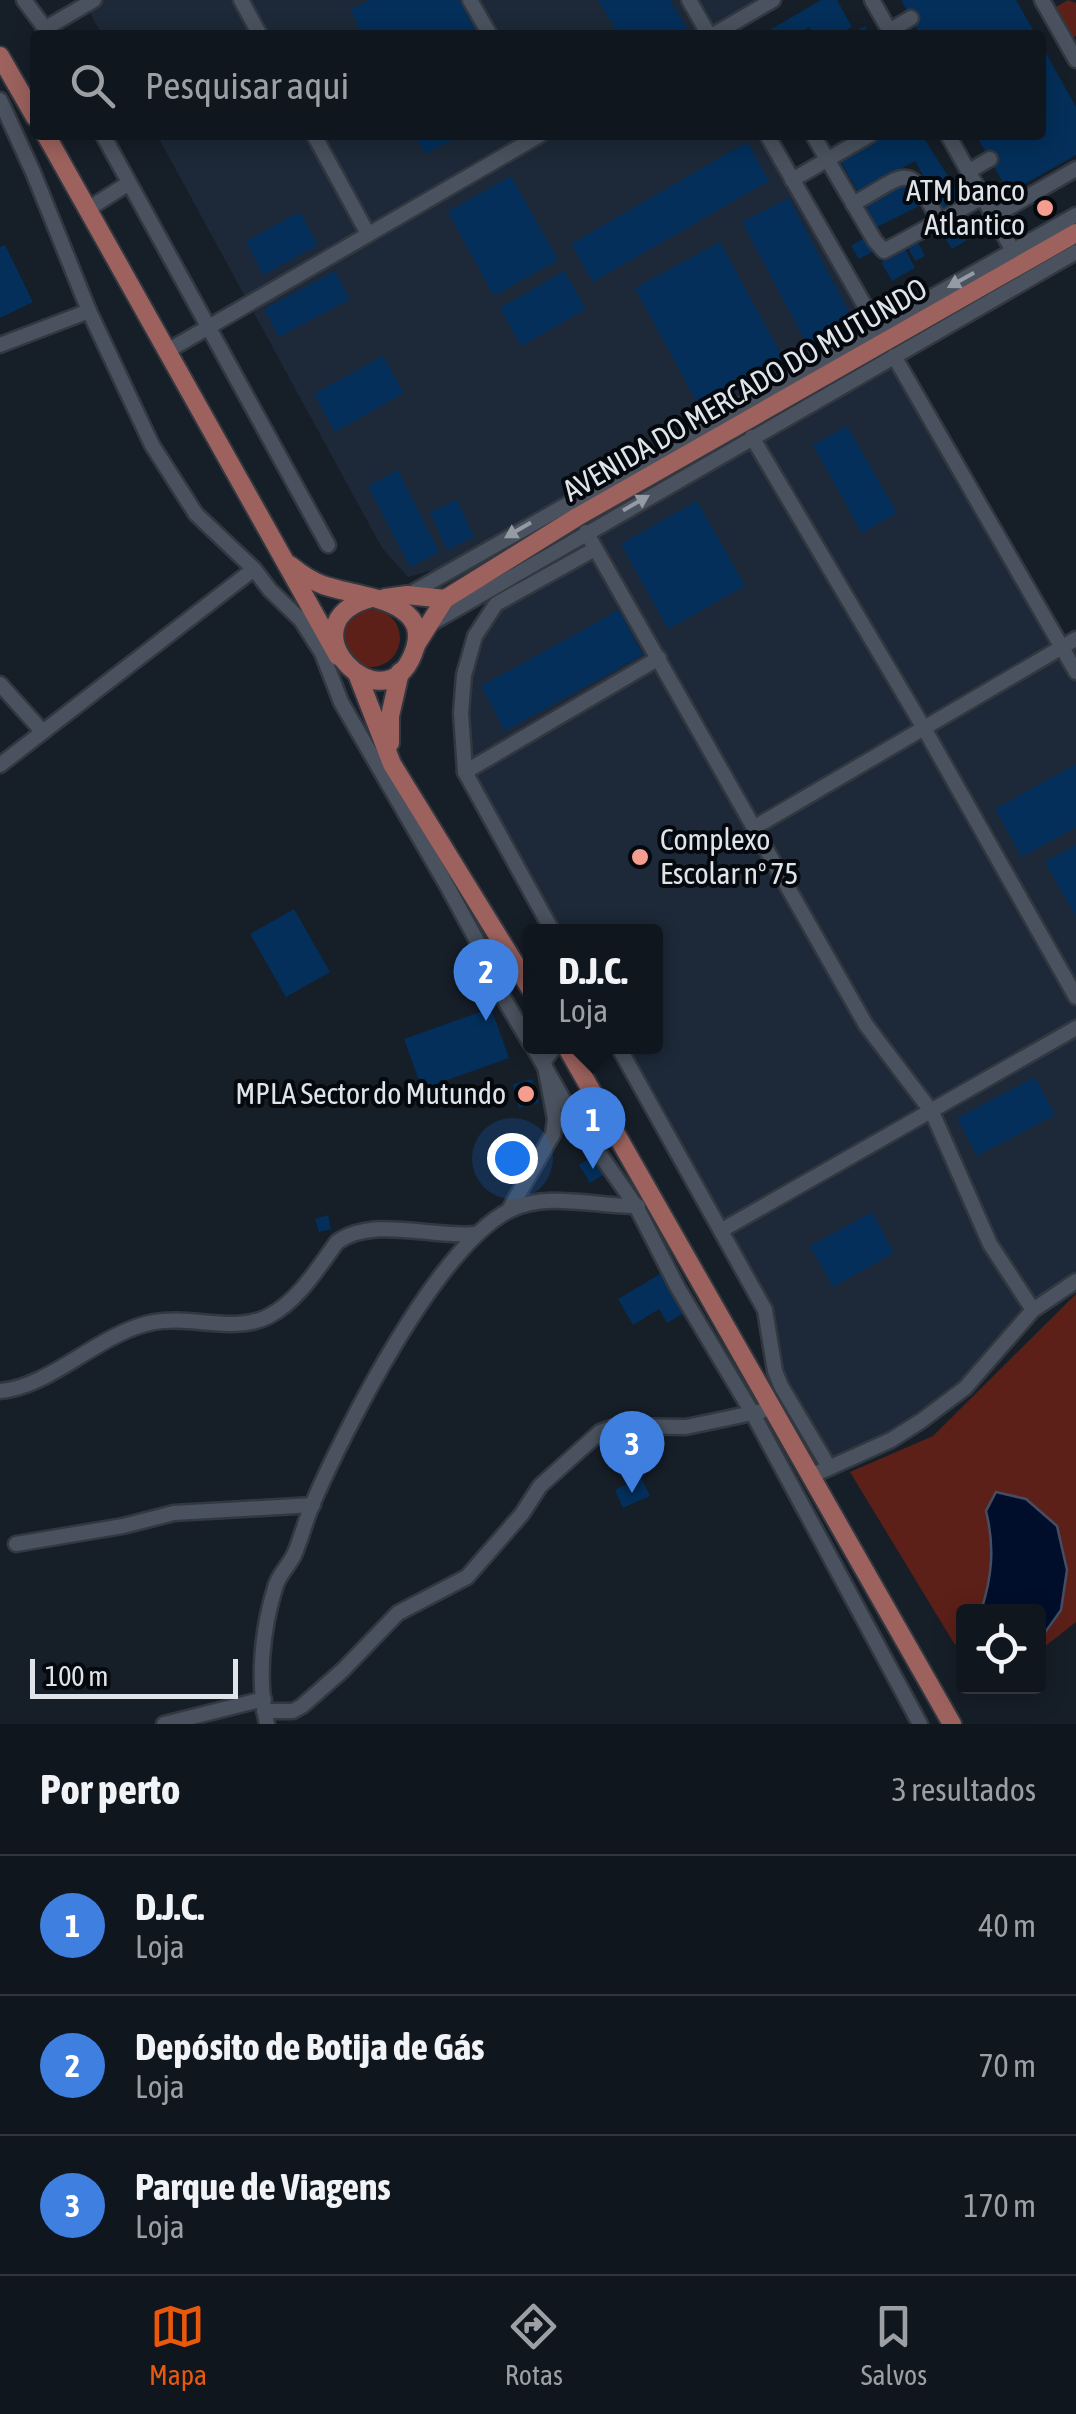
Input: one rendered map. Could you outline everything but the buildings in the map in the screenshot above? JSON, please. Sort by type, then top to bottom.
[{"type":"main road","points":[[0,56],[30,108]]},
{"type":"main road","points":[[49,140],[338,656],[346,668],[372,680],[400,672]]},
{"type":"main road","name":"AVENIDA DO MERCADO DO MUTUNDO","points":[[445,599],[577,517],[1076,233]]},
{"type":"main road","points":[[287,564],[320,584],[396,604],[408,614],[415,629],[416,645]]},
{"type":"main road","points":[[338,656],[336,630],[340,619],[359,602],[408,595],[445,599],[400,672],[390,716],[392,764]]},
{"type":"main road","points":[[358,676],[392,764],[523,977]]},
{"type":"main road","points":[[571,1054],[952,1724]]},
{"type":"street","points":[[24,0],[46,30]]},
{"type":"street","points":[[51,30],[94,0]]},
{"type":"street","points":[[241,0],[257,30]]},
{"type":"street","points":[[470,0],[487,30]]},
{"type":"street","points":[[689,0],[708,30]]},
{"type":"street","points":[[720,30],[772,0]]},
{"type":"street","points":[[872,0],[888,30]]},
{"type":"street","points":[[1047,2],[1056,26],[1074,50]]},
{"type":"street","points":[[894,30],[911,18]]},
{"type":"street","points":[[1046,32],[1056,26]]},
{"type":"street","points":[[0,100],[152,446],[196,514],[301,620],[322,653],[341,702],[475,936],[497,988],[523,1030]]},
{"type":"street","points":[[107,140],[328,545]]},
{"type":"street","points":[[317,140],[368,234]]},
{"type":"street","points":[[169,350],[531,140]]},
{"type":"street","points":[[769,140],[877,327]]},
{"type":"street","points":[[816,140],[884,250],[983,197]]},
{"type":"street","points":[[792,180],[861,140]]},
{"type":"street","points":[[951,140],[1013,250]]},
{"type":"street","points":[[968,171],[990,159]]},
{"type":"street","points":[[994,216],[1076,169]]},
{"type":"street","points":[[853,204],[902,177],[912,177],[934,225],[937,246]]},
{"type":"street","points":[[88,208],[129,183]]},
{"type":"street","points":[[408,595],[1076,215]]},
{"type":"street","points":[[432,624],[1076,252]]},
{"type":"street","points":[[0,345],[89,310]]},
{"type":"street","points":[[894,356],[1076,672]]},
{"type":"street","points":[[752,437],[925,730],[1076,997]]},
{"type":"street","points":[[586,532],[866,1025],[932,1112],[990,1244],[1033,1310]]},
{"type":"street","points":[[549,924],[465,772],[464,676],[475,636],[496,604],[596,549]]},
{"type":"street","points":[[0,765],[254,569]]},
{"type":"street","points":[[755,827],[1076,639]]},
{"type":"street","points":[[465,772],[658,658]]},
{"type":"street","points":[[0,684],[42,731]]},
{"type":"street","points":[[722,1230],[1076,1028]]},
{"type":"street","points":[[537,1054],[569,1110],[636,1206],[920,1724]]},
{"type":"street","points":[[508,1210],[554,1134],[545,1067],[548,1054]]},
{"type":"street","points":[[623,1054],[765,1310],[775,1371],[829,1467]]},
{"type":"street","points":[[265,1711],[262,1645],[275,1585],[293,1558],[312,1504],[368,1392],[434,1284],[475,1234],[508,1210],[548,1201],[636,1206],[655,1202]]},
{"type":"street","points":[[0,1391],[17,1390],[41,1379],[70,1359],[135,1327],[154,1322],[260,1320],[284,1307],[347,1235],[384,1230],[475,1234]]},
{"type":"street","points":[[810,1476],[890,1440],[965,1388],[1033,1310],[1076,1281]]},
{"type":"street","points":[[164,1724],[293,1711],[302,1706],[398,1613],[467,1577],[522,1514],[540,1486],[600,1432],[617,1426],[686,1427],[772,1408]]},
{"type":"street","points":[[16,1544],[174,1513],[312,1504]]},
{"type":"shaded area","points":[[83,0],[773,0],[722,30],[99,30]]},
{"type":"shaded area","points":[[1068,0],[1076,3],[1076,36],[1072,38],[1054,8]]},
{"type":"shaded area","points":[[160,140],[770,140],[877,327],[436,569],[408,577],[382,548]]},
{"type":"shaded area","points":[[894,356],[1061,646],[1076,639],[1076,1281],[1033,1310],[965,1388],[921,1421],[829,1467],[781,1386],[769,1323],[622,1054],[663,1054],[663,924],[549,924],[473,790],[464,675],[496,604],[595,549],[586,532]]},
{"type":"shaded area","points":[[371,609],[392,617],[400,638],[392,659],[371,667],[350,659],[342,638],[350,617]]},
{"type":"shaded area","points":[[1076,1294],[1076,1622],[1046,1646],[1046,1631],[1061,1610],[1067,1570],[1057,1526],[1026,1499],[987,1511],[992,1549],[988,1586],[983,1604],[956,1604],[955,1645],[850,1472],[933,1436]]},
{"type":"water","points":[[996,1492],[1026,1499],[1057,1526],[1067,1570],[1061,1610],[1046,1631],[1046,1604],[983,1604],[991,1562],[986,1511]]},
{"type":"place","name":"ATM banco Atlantico","points":[[1045,208]]},
{"type":"place","name":"Complexo Escolar nº 75","points":[[640,857]]},
{"type":"place","name":"Depósito de Botija de Gás","points":[[486,1021]]},
{"type":"place","name":"MPLA Sector do Mutundo","points":[[526,1094]]},
{"type":"place","name":"D.J.C.","points":[[593,1169]]},
{"type":"place","name":"Parque de Viagens","points":[[632,1493]]}]
